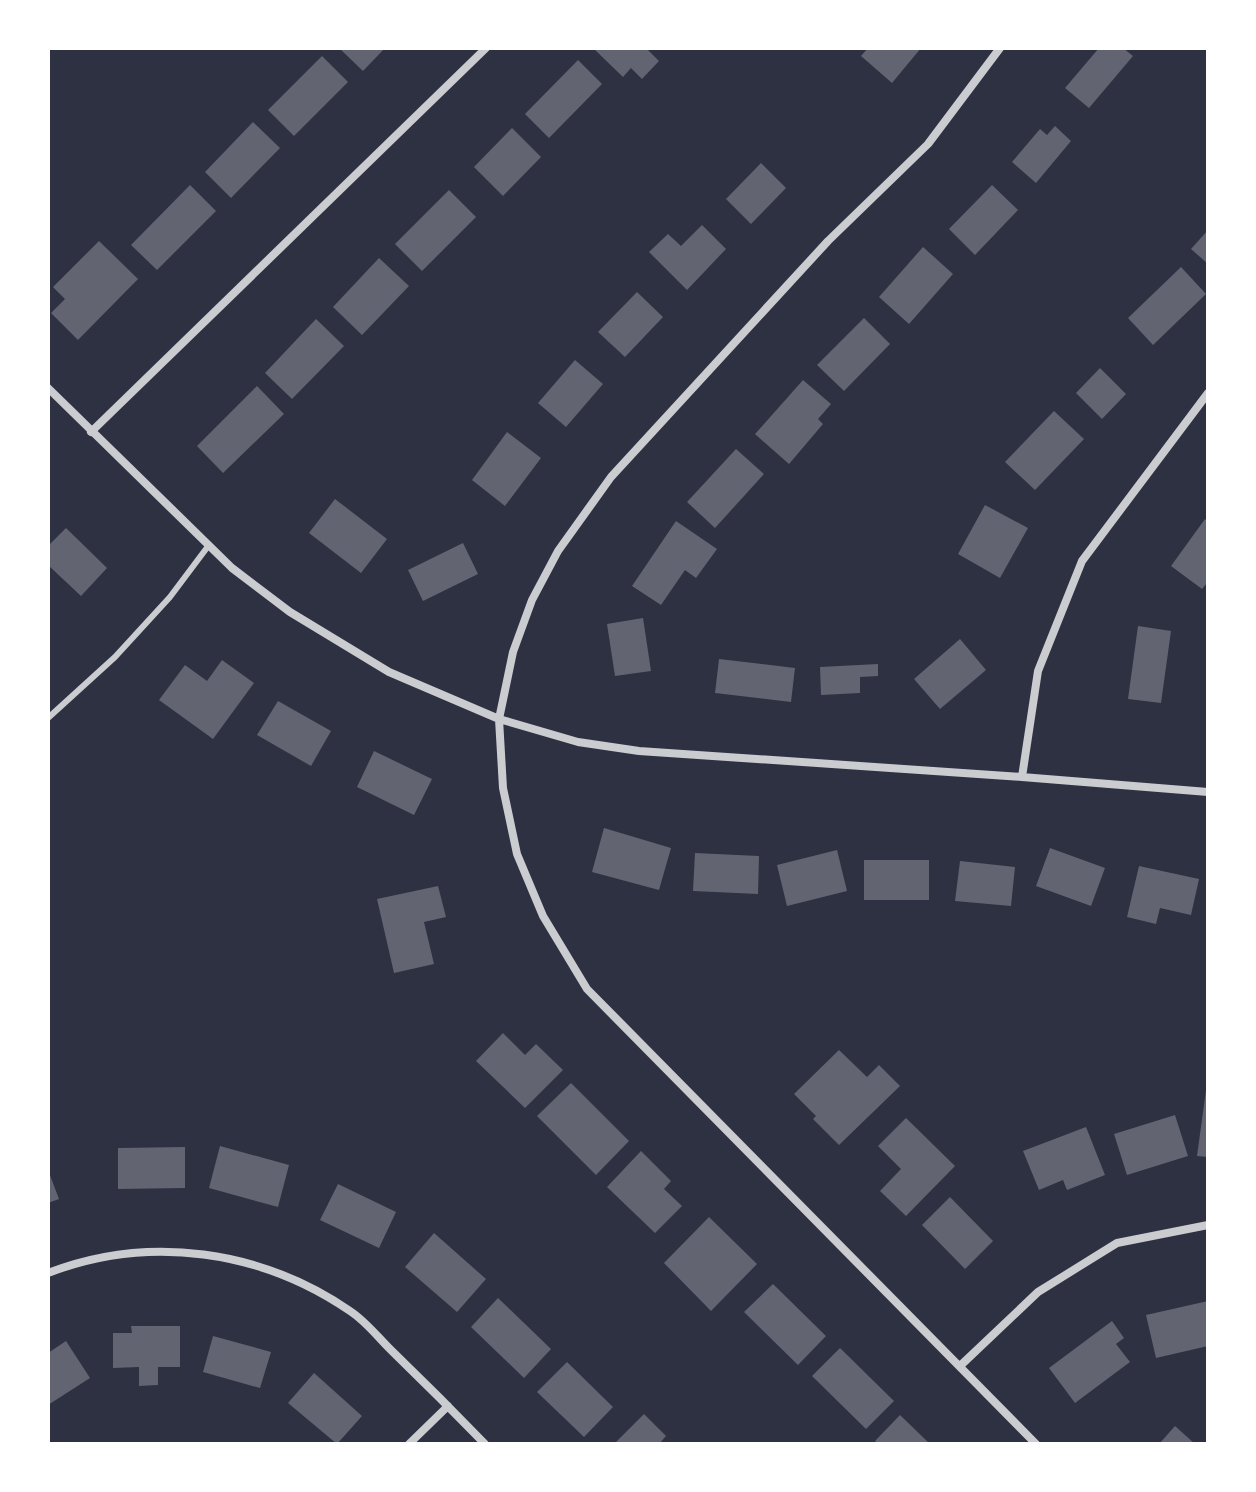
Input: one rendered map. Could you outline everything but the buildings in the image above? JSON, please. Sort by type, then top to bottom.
[{"type":"street","points":[[91,432],[486,48]]},
{"type":"street","points":[[1000,48],[928,144],[828,241],[611,477],[558,551],[532,600],[513,652],[499,719],[503,788],[517,854],[543,916],[587,989],[1036,1444]]},
{"type":"street","points":[[48,388],[232,568],[290,612],[377,664],[499,719],[578,742],[639,751],[1208,792]]},
{"type":"street","points":[[1022,777],[1038,671],[1082,561],[1208,393]]},
{"type":"street","points":[[960,1366],[1038,1292],[1117,1243],[1208,1225]]},
{"type":"street","points":[[48,1273],[78,1261],[128,1252],[196,1252],[246,1261],[293,1278],[352,1312],[485,1444]]},
{"type":"street","points":[[409,1444],[448,1406]]},
{"type":"lane","points":[[48,718],[115,657],[170,597],[209,545]]}]
